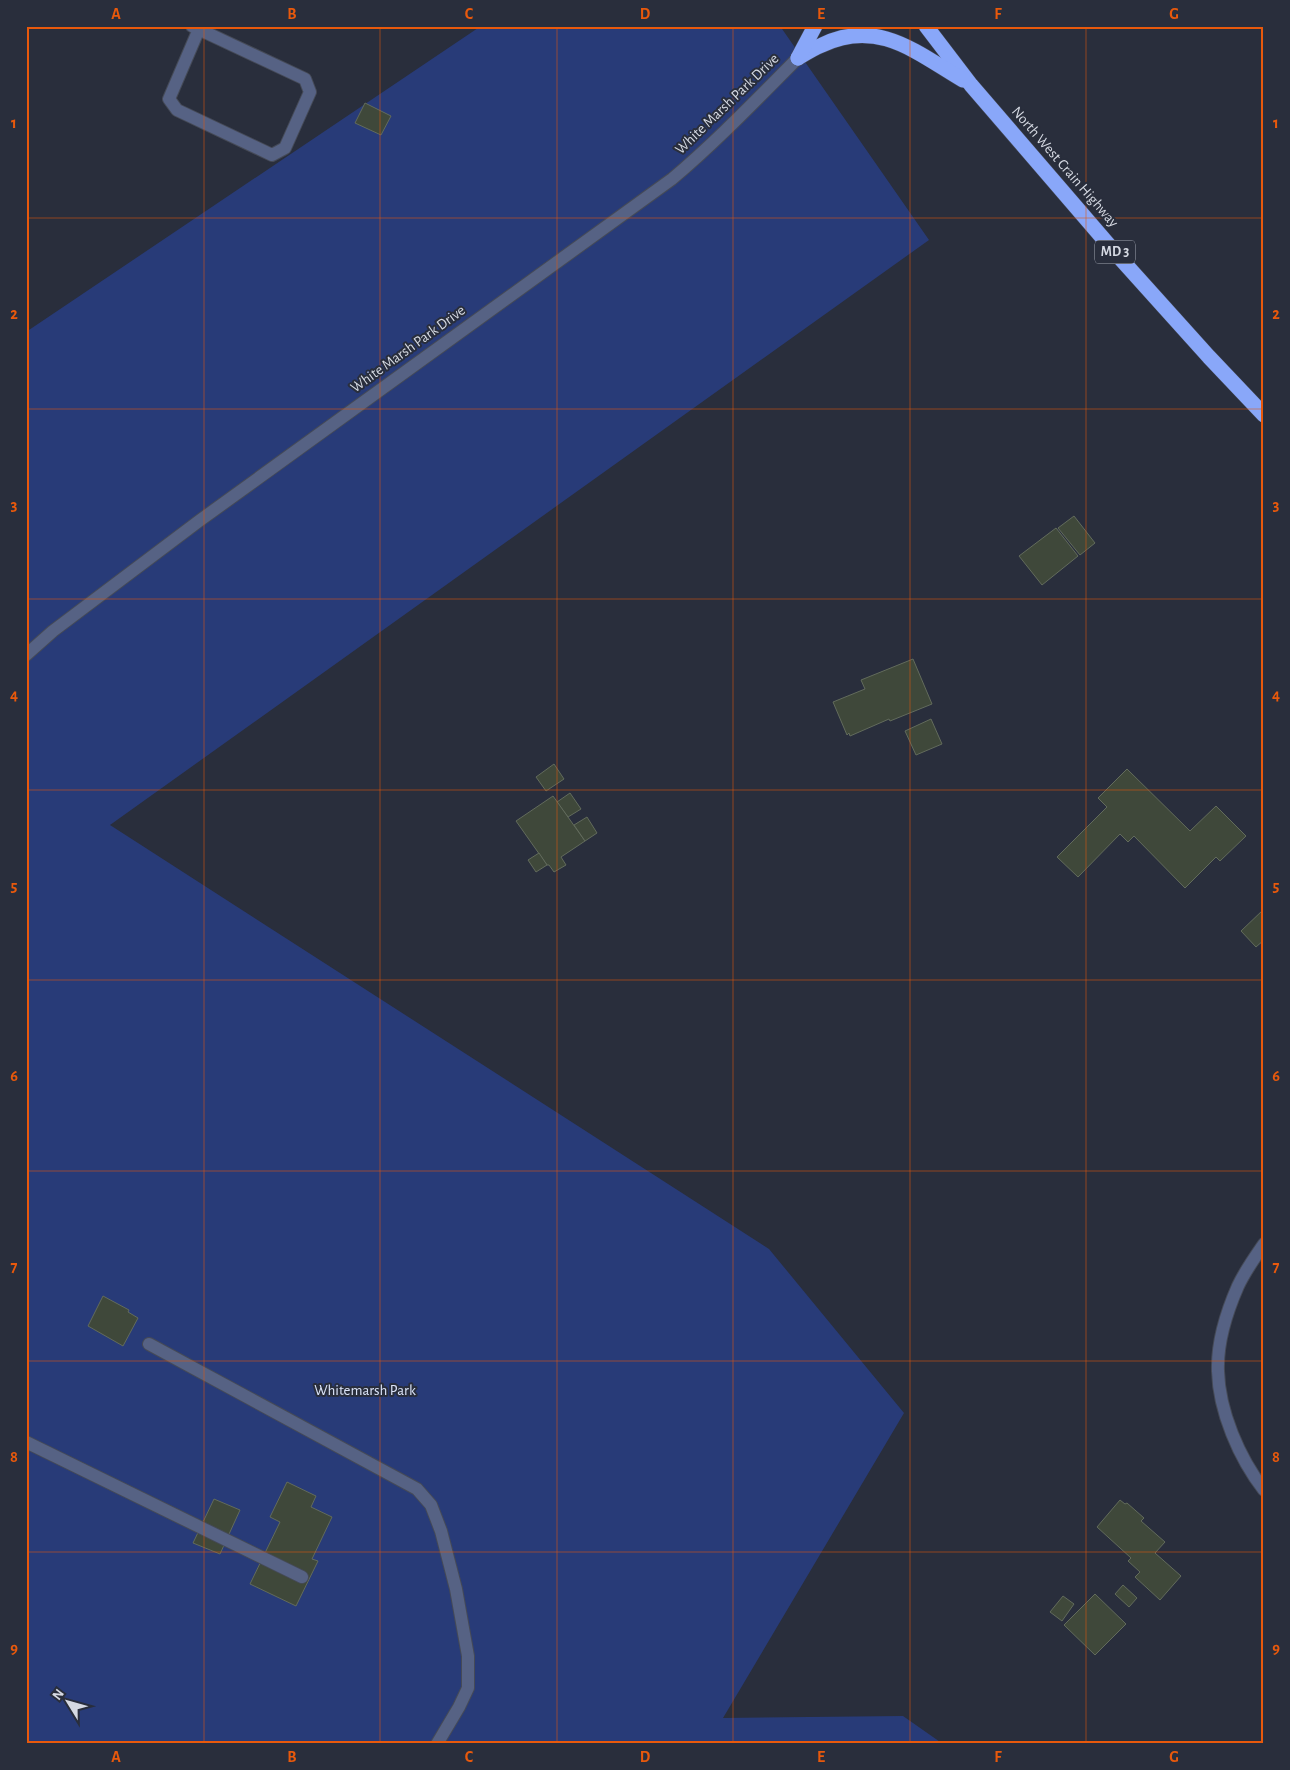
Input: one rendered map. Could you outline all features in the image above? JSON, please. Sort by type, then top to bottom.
[{"type":"highway","points":[[798,58],[814,26]]},
{"type":"highway","name":"North West Crain Highway","points":[[926,26],[971,85],[1119,257],[1209,358],[1264,415]]},
{"type":"highway","points":[[798,58],[823,44],[850,36],[879,37],[902,44],[971,85]]},
{"type":"street","points":[[196,28],[306,79],[310,92],[285,148],[272,155],[177,110],[169,99],[196,28]]},
{"type":"street","name":"White Marsh Park Drive","points":[[26,655],[53,631],[253,482],[672,178],[704,152],[798,58]]},
{"type":"street","points":[[1264,1244],[1238,1285],[1224,1324],[1218,1370],[1221,1394],[1229,1424],[1242,1458],[1264,1490]]},
{"type":"street","points":[[149,1344],[417,1489],[431,1506],[441,1531],[456,1589],[468,1656],[468,1688],[437,1744]]},
{"type":"street","points":[[26,1442],[302,1577]]},
{"type":"green space","name":"Whitemarsh Park","points":[[481,26],[780,26],[929,240],[110,825],[769,1249],[904,1413],[723,1718],[903,1716],[943,1744],[26,1744],[26,332]]},
{"type":"building","points":[[365,103],[391,116],[381,135],[355,123]]},
{"type":"building","points":[[1074,516],[1095,543],[1080,555],[1058,528]]},
{"type":"building","points":[[1056,528],[1078,556],[1042,585],[1019,556]]},
{"type":"building","points":[[913,659],[932,704],[890,721],[889,719],[850,736],[849,733],[847,735],[833,702],[865,689],[861,680]]},
{"type":"building","points":[[931,719],[942,744],[916,755],[905,731]]},
{"type":"building","points":[[554,764],[564,779],[546,791],[536,777]]},
{"type":"building","points":[[1127,769],[1190,831],[1216,806],[1246,836],[1220,861],[1216,857],[1185,888],[1134,836],[1128,842],[1120,834],[1078,877],[1057,857],[1107,807],[1098,798]]},
{"type":"building","points":[[570,793],[581,809],[568,817],[557,802]]},
{"type":"building","points":[[553,796],[585,841],[561,857],[566,865],[554,872],[516,821]]},
{"type":"building","points":[[587,817],[597,833],[585,841],[574,825]]},
{"type":"building","points":[[539,853],[547,865],[536,872],[528,860]]},
{"type":"building","points":[[1264,909],[1264,940],[1256,947],[1241,931]]},
{"type":"building","points":[[103,1296],[129,1310],[128,1312],[138,1318],[123,1346],[88,1326]]},
{"type":"building","points":[[287,1482],[316,1496],[311,1507],[332,1517],[312,1559],[318,1561],[296,1606],[250,1584],[280,1522],[270,1517]]},
{"type":"building","points":[[214,1499],[240,1510],[220,1554],[193,1543]]},
{"type":"building","points":[[1120,1500],[1125,1504],[1127,1503],[1144,1518],[1141,1521],[1165,1542],[1155,1553],[1181,1576],[1160,1600],[1135,1577],[1140,1572],[1128,1561],[1131,1558],[1097,1527]]},
{"type":"building","points":[[1123,1585],[1137,1598],[1129,1607],[1115,1594]]},
{"type":"building","points":[[1095,1594],[1126,1624],[1095,1655],[1064,1625]]},
{"type":"building","points":[[1063,1596],[1074,1604],[1062,1621],[1050,1612]]}]
